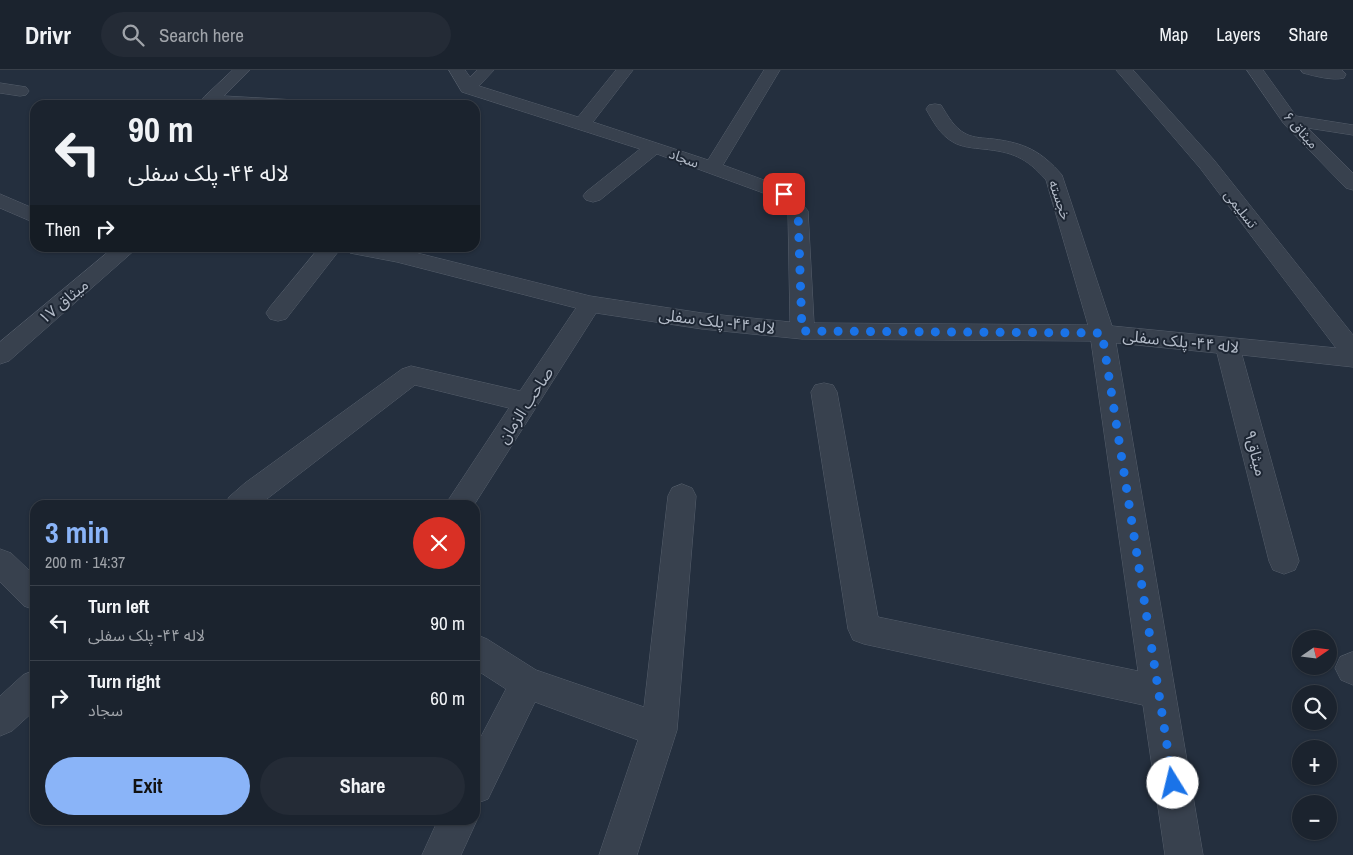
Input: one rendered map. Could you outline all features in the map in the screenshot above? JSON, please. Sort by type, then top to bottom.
[{"type":"street","points":[[210,100],[242,70]]},
{"type":"street","points":[[457,70],[468,88],[486,70]]},
{"type":"street","points":[[582,124],[625,70]]},
{"type":"street","points":[[712,168],[772,70]]},
{"type":"street","name":"تسلیمی","points":[[1124,70],[1207,164],[1353,352]]},
{"type":"street","name":"میثاق ۶","points":[[1256,70],[1290,120],[1353,184]]},
{"type":"street","points":[[1309,70],[1338,74]]},
{"type":"street","points":[[0,88],[20,91]]},
{"type":"street","name":"سجاد","points":[[468,88],[654,147],[784,194],[798,211],[802,331]]},
{"type":"street","name":"خجسته","points":[[935,109],[951,133],[958,138],[965,141],[1006,146],[1025,152],[1039,160],[1055,179],[1102,333],[1184,855]]},
{"type":"street","points":[[1290,120],[1353,130]]},
{"type":"street","points":[[593,196],[654,147]]},
{"type":"street","points":[[0,200],[30,210]]},
{"type":"street","name":"میثاق ۱۷","points":[[0,355],[121,252]]},
{"type":"street","points":[[278,313],[327,252]]},
{"type":"street","name":"لاله ۴۴- پلک سفلی","points":[[380,252],[590,304],[702,321],[802,331],[1102,333],[1353,358]]},
{"type":"street","name":"صاحب الزمان","points":[[462,500],[590,304]]},
{"type":"street","name":"میثاق۹","points":[[1227,346],[1284,561]]},
{"type":"street","points":[[245,500],[411,375],[526,402]]},
{"type":"street","points":[[824,392],[864,630],[1159,692]]},
{"type":"street","points":[[618,855],[659,730],[682,496]]},
{"type":"street","points":[[0,562],[30,591]]},
{"type":"street","points":[[480,653],[526,683],[659,730]]},
{"type":"street","points":[[480,776],[526,683]]},
{"type":"street","points":[[0,718],[30,691]]},
{"type":"street","points":[[440,855],[455,825]]},
{"type":"route","points":[[784,194],[798,211],[802,331],[1102,333],[1173,783]]}]
